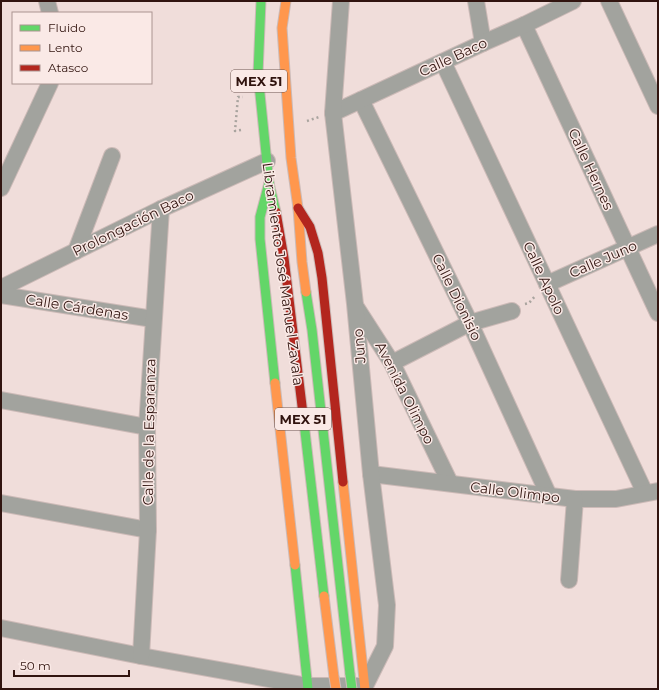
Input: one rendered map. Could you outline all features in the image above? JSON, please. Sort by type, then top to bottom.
[{"type":"main road","name":"Libramiento José Manuel Zavala","points":[[286,1],[282,28],[291,158],[298,208],[302,262],[312,330],[350,674],[361,688]]},
{"type":"main road","name":"Libramiento José Manuel Zavala","points":[[261,2],[258,74],[269,183],[284,258],[336,689]]},
{"type":"main road","points":[[269,183],[260,216],[260,239],[308,688]]},
{"type":"main road","points":[[298,208],[310,226],[318,253],[322,278],[361,688]]},
{"type":"street","points":[[47,1],[50,12]]},
{"type":"street","name":"Juno","points":[[341,1],[333,113],[355,304],[371,474],[387,605],[385,646],[361,688]]},
{"type":"street","points":[[476,1],[483,43]]},
{"type":"street","points":[[609,1],[658,106]]},
{"type":"street","name":"Calle Baco","points":[[333,113],[524,25],[569,2]]},
{"type":"street","name":"Calle Hernes","points":[[524,25],[658,313]]},
{"type":"street","name":"Calle Apolo","points":[[443,62],[547,284],[652,492]]},
{"type":"street","points":[[1,188],[50,84]]},
{"type":"street","name":"Calle Dionisio","points":[[361,100],[470,323],[549,496]]},
{"type":"street","points":[[76,251],[112,156]]},
{"type":"street","name":"Prolongación Baco","points":[[1,288],[161,209],[267,161]]},
{"type":"street","name":"Calle de la Esparanza","points":[[141,656],[148,530],[147,427],[161,209]]},
{"type":"street","name":"Calle Juno","points":[[547,284],[658,234]]},
{"type":"street","name":"Calle Cárdenas","points":[[1,295],[153,319]]},
{"type":"street","name":"Avenida Olimpo","points":[[355,304],[392,363],[450,483]]},
{"type":"street","points":[[392,363],[470,323],[512,311]]},
{"type":"street","points":[[1,400],[147,427]]},
{"type":"street","name":"Calle Olimpo","points":[[371,474],[575,499],[616,499],[652,492]]},
{"type":"street","points":[[569,580],[575,499]]},
{"type":"street","points":[[1,503],[148,530]]},
{"type":"street","points":[[1,628],[308,688],[361,688]]},
{"type":"path","points":[[238,97],[235,131],[240,130]]},
{"type":"path","points":[[512,311],[529,302],[547,284]]},
{"type":"traffic: fast","points":[[261,1],[258,74],[269,183],[276,212]]},
{"type":"traffic: fast","points":[[269,183],[260,217],[260,239],[275,383]]},
{"type":"traffic: fast","points":[[306,292],[312,330],[350,674]]},
{"type":"traffic: fast","points":[[303,414],[324,596]]},
{"type":"traffic: fast","points":[[295,565],[308,689]]},
{"type":"traffic: fast","points":[[350,674],[352,689]]},
{"type":"traffic: slow","points":[[286,1],[282,28],[291,158],[298,208],[306,292]]},
{"type":"traffic: slow","points":[[275,383],[295,565]]},
{"type":"traffic: slow","points":[[343,482],[365,689]]},
{"type":"traffic: slow","points":[[324,596],[334,677]]},
{"type":"traffic: slow","points":[[334,677],[336,689]]},
{"type":"traffic: jam","points":[[298,208],[310,227],[318,253],[322,278],[343,482]]},
{"type":"traffic: jam","points":[[276,212],[284,258],[303,414]]}]
